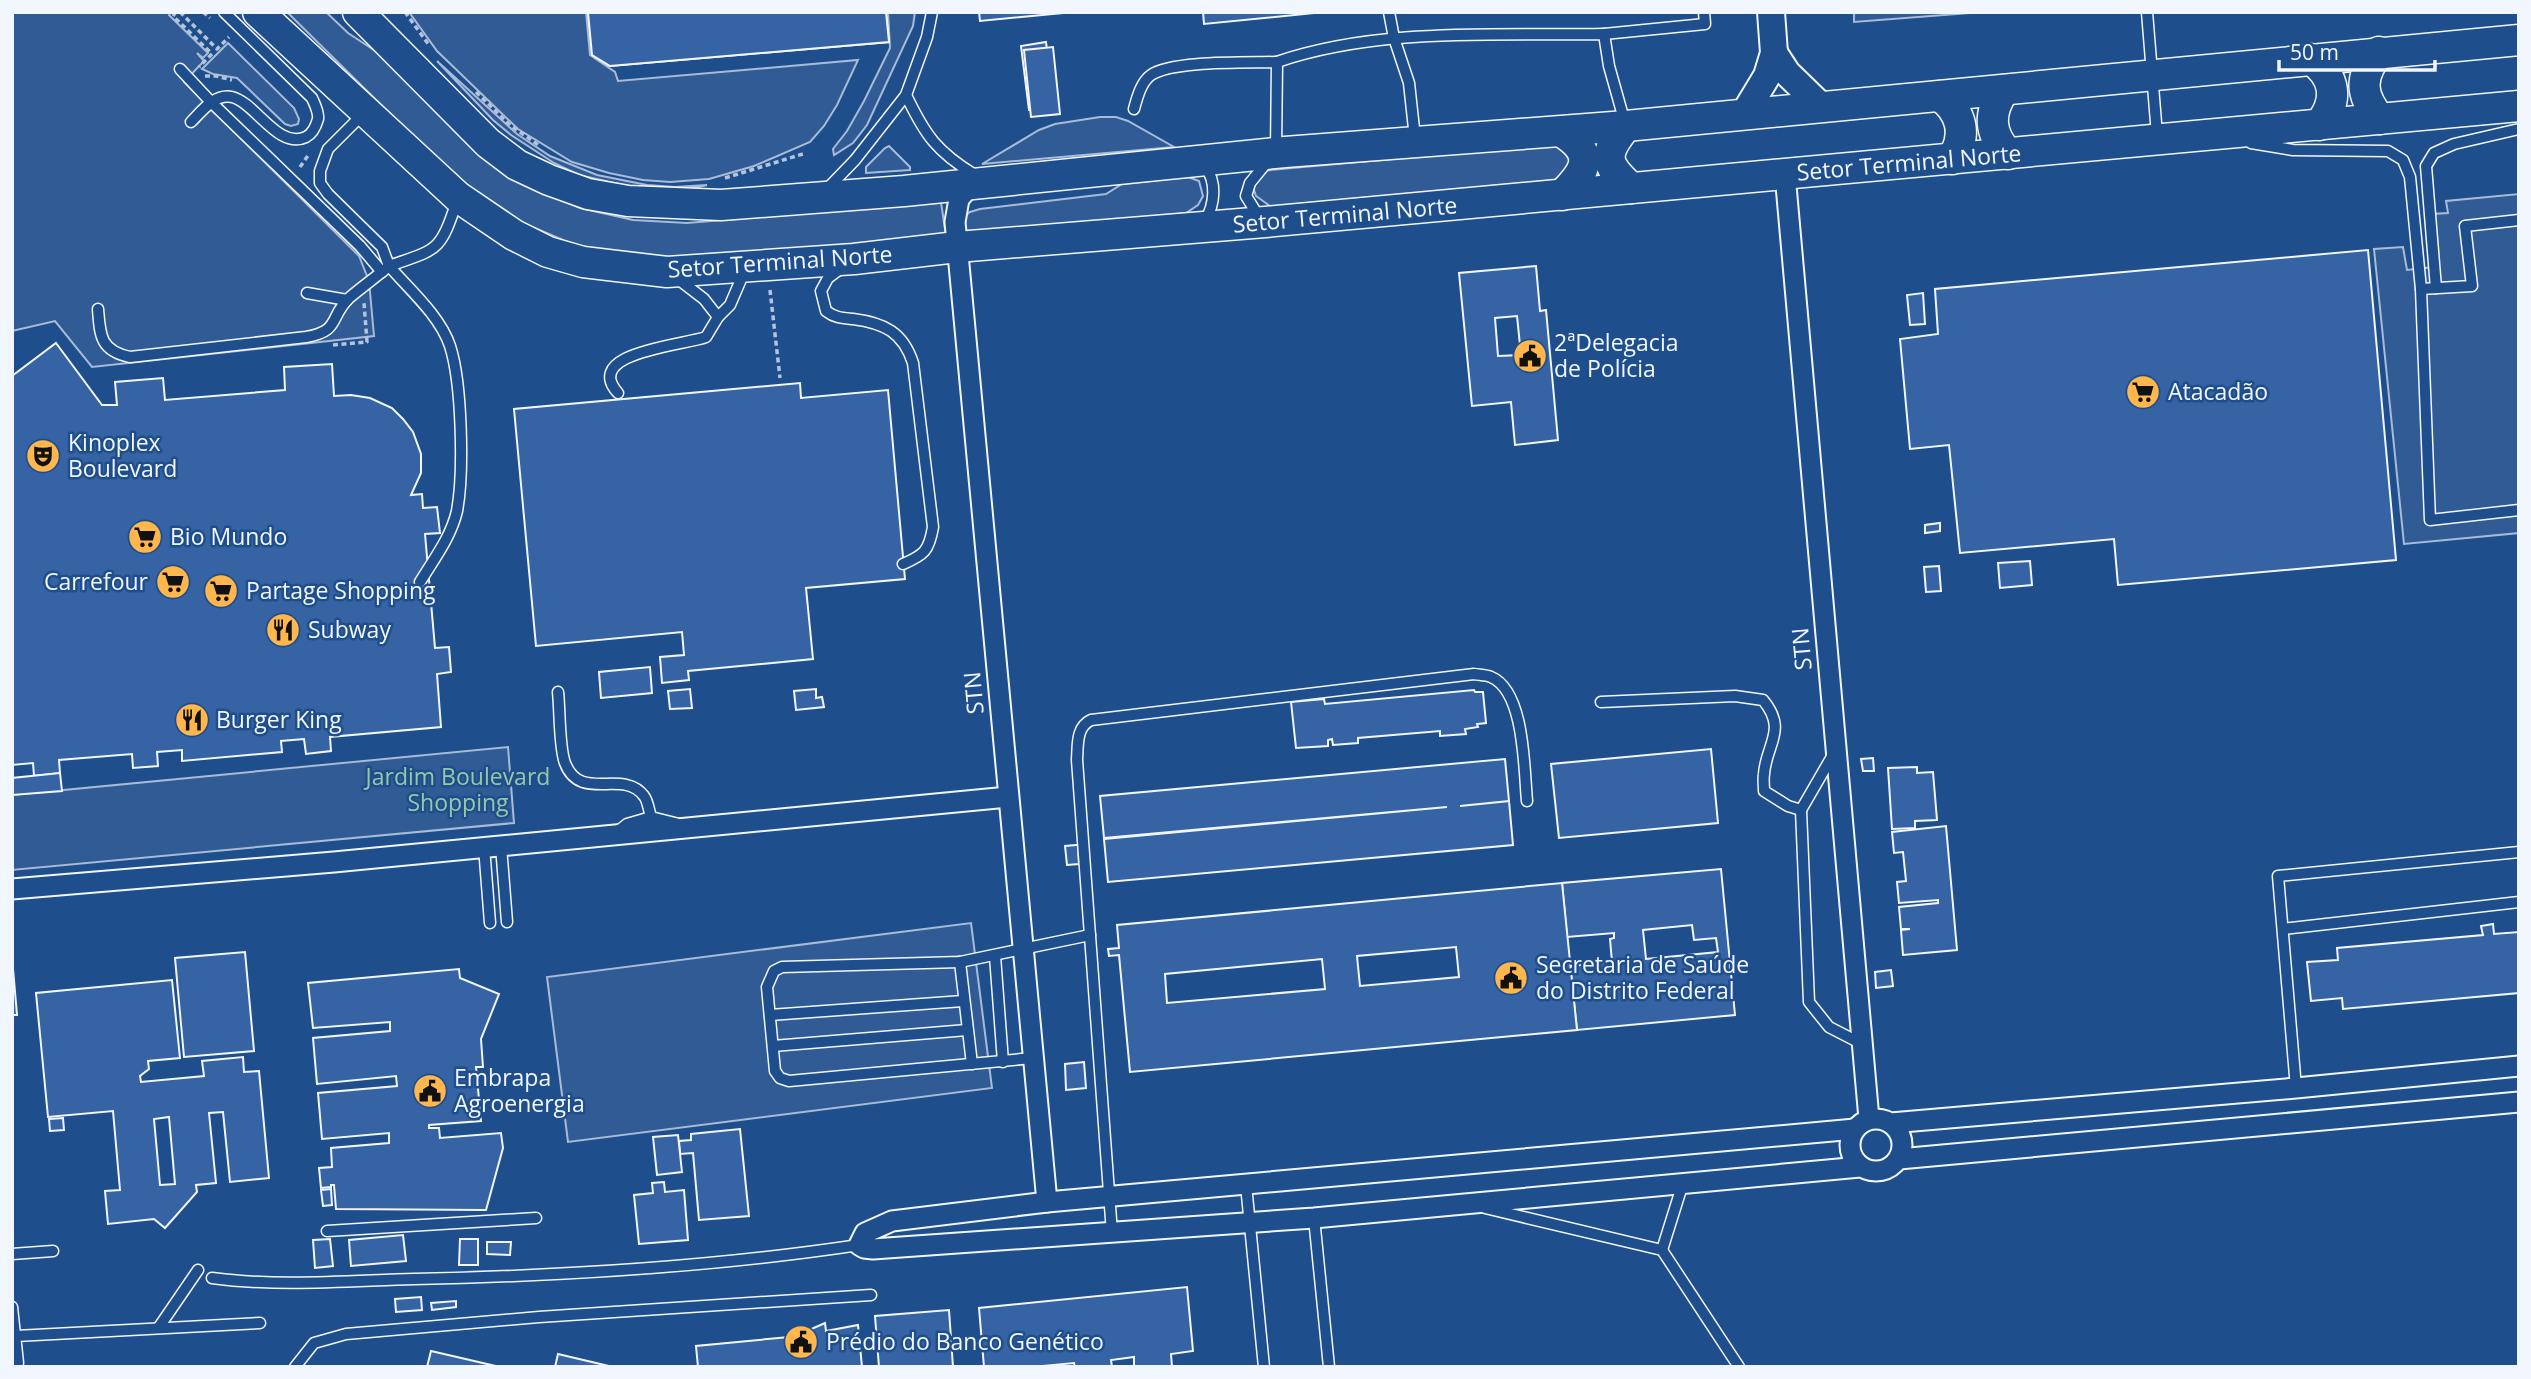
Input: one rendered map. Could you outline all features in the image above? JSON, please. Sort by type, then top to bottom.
[{"type":"main road","name":"Setor Terminal Norte","points":[[258,12],[458,197],[514,235],[548,252],[583,262],[667,272],[757,267],[957,247],[1201,228],[2519,106]]},
{"type":"main road","points":[[358,12],[488,143],[517,165],[588,194],[628,201],[721,205],[980,183],[1200,159],[1562,132],[2519,40]]},
{"type":"main road","points":[[1744,114],[1763,85],[1774,53],[1771,12]]},
{"type":"main road","points":[[2379,52],[2369,64],[2364,78],[2364,93],[2370,107],[2380,119]]},
{"type":"main road","points":[[1774,53],[1787,73],[1822,107]]},
{"type":"main road","points":[[2311,59],[2322,67],[2333,90],[2333,103],[2328,115],[2319,125]]},
{"type":"main road","points":[[2004,90],[1996,102],[1992,116],[1998,143],[2008,154]]},
{"type":"main road","points":[[1940,96],[1951,104],[1962,125],[1959,149],[1952,159]]},
{"type":"main road","points":[[1626,126],[1614,141],[1608,159],[1612,168],[1631,188]]},
{"type":"main road","points":[[1562,132],[1572,138],[1585,159],[1584,170],[1579,179],[1562,195]]},
{"type":"street","name":"STN","points":[[1785,174],[1862,1044],[1862,1124]]},
{"type":"street","name":"STN","points":[[980,183],[959,199],[955,211],[957,247],[1047,1202]]},
{"type":"street","points":[[12,889],[1008,797]]},
{"type":"street","points":[[1891,1123],[2519,1066]]},
{"type":"street","points":[[1899,1159],[1903,1143],[1897,1128],[1876,1118],[1862,1124],[1047,1202],[892,1222],[865,1233],[859,1245],[873,1249],[1112,1233],[1314,1218],[1860,1167],[1876,1171],[1885,1170],[1899,1159],[2519,1102]]},
{"type":"street","points":[[1860,1167],[1854,1159],[1850,1144],[1862,1124]]},
{"type":"lane","points":[[191,122],[211,102],[218,98],[231,97],[245,104],[280,134],[290,138],[304,138],[312,132],[317,122],[318,111],[312,98],[224,12]]},
{"type":"lane","points":[[820,196],[855,160],[906,95],[927,37],[932,12]]},
{"type":"lane","points":[[1389,12],[1394,38],[1409,83],[1416,142]]},
{"type":"lane","points":[[1133,109],[1140,90],[1151,75],[1180,66],[1277,62],[1322,49],[1394,38],[1604,34],[1705,24],[1704,12]]},
{"type":"lane","points":[[2147,12],[2157,139]]},
{"type":"lane","points":[[1604,34],[1609,66],[1626,126]]},
{"type":"lane","points":[[1265,222],[1257,215],[1247,196],[1250,183],[1276,153],[1277,62]]},
{"type":"lane","points":[[187,72],[211,102],[437,322],[450,346],[462,455],[457,512],[447,539],[420,582]]},
{"type":"lane","points":[[906,95],[919,123],[936,147],[980,183]]},
{"type":"lane","points":[[367,111],[328,149],[320,171],[320,183],[382,247],[385,269]]},
{"type":"lane","points":[[2436,288],[2426,166],[2434,153],[2454,144],[2519,129]]},
{"type":"lane","points":[[2202,136],[2293,150],[2388,151],[2403,160],[2410,177],[2421,289],[2430,520],[2519,510]]},
{"type":"lane","points":[[1200,159],[1209,172],[1213,190],[1212,206],[1201,228]]},
{"type":"lane","points":[[98,309],[99,332],[103,341],[111,351],[130,357],[321,334],[333,324],[347,300],[385,269],[431,252],[439,244],[447,230],[458,197]]},
{"type":"lane","points":[[2421,289],[2472,286],[2465,226],[2519,220]]},
{"type":"lane","points":[[854,259],[828,278],[821,292],[824,307],[839,318],[866,321],[899,336],[906,344],[915,376],[933,527],[931,541],[922,555],[902,564]]},
{"type":"lane","points":[[618,393],[610,377],[614,366],[623,359],[648,349],[706,337],[757,267]]},
{"type":"lane","points":[[667,272],[704,299],[718,317]]},
{"type":"lane","points":[[307,293],[347,300]]},
{"type":"lane","points":[[1112,1233],[1077,760],[1080,729],[1084,723],[1280,696],[1474,674],[1492,677],[1506,691],[1520,723],[1527,801]]},
{"type":"lane","points":[[558,692],[564,761],[572,777],[587,784],[629,784],[645,797],[651,817]]},
{"type":"lane","points":[[1601,702],[1735,696],[1763,700],[1772,711],[1775,736],[1763,772],[1764,790],[1787,806],[1801,810]]},
{"type":"lane","points":[[1836,750],[1801,810],[1809,1002],[1829,1027],[1862,1044]]},
{"type":"lane","points":[[612,835],[627,824],[651,817],[690,828]]},
{"type":"lane","points":[[492,846],[507,922]]},
{"type":"lane","points":[[490,923],[492,846]]},
{"type":"lane","points":[[2296,1088],[2278,876],[2519,852]]},
{"type":"lane","points":[[2283,929],[2519,902]]},
{"type":"lane","points":[[1033,1058],[789,1081],[780,1078],[775,1071],[767,987],[774,971],[782,967],[960,961],[1090,935]]},
{"type":"lane","points":[[995,956],[1003,1062]]},
{"type":"lane","points":[[960,961],[972,1064]]},
{"type":"lane","points":[[770,1015],[963,1000]]},
{"type":"lane","points":[[773,1046],[967,1030]]},
{"type":"lane","points":[[1662,1250],[1683,1183]]},
{"type":"lane","points":[[1246,1185],[1264,1367]]},
{"type":"lane","points":[[1469,1204],[1662,1250],[1739,1367]]},
{"type":"lane","points":[[327,1231],[536,1218]]},
{"type":"lane","points":[[1314,1218],[1329,1367]]},
{"type":"lane","points":[[212,1278],[262,1283],[542,1276],[783,1255],[859,1245]]},
{"type":"lane","points":[[12,1254],[53,1251]]},
{"type":"lane","points":[[159,1327],[198,1270]]},
{"type":"lane","points":[[295,1367],[314,1343],[346,1334],[539,1317],[871,1295]]},
{"type":"lane","points":[[12,1307],[18,1364]]},
{"type":"lane","points":[[16,1336],[260,1323]]},
{"type":"path","points":[[187,72],[212,54],[173,16],[178,12],[217,49],[229,37],[221,29]]},
{"type":"path","points":[[204,12],[212,21]]},
{"type":"path","points":[[405,12],[434,52]]},
{"type":"path","points":[[187,72],[237,82]]},
{"type":"path","points":[[469,86],[511,126],[547,151]]},
{"type":"path","points":[[723,179],[806,153]]},
{"type":"path","points":[[757,267],[780,378]]},
{"type":"path","points":[[330,345],[367,342],[363,287]]},
{"type":"shaded area","points":[[12,12],[171,12],[169,15],[208,53],[203,58],[197,53],[204,61],[184,82],[359,256],[369,281],[374,336],[92,367],[55,321],[12,331]]},
{"type":"shaded area","points":[[287,12],[326,12],[348,33],[380,54],[546,194],[580,208],[633,220],[687,223],[941,202],[946,236],[673,259],[597,251],[563,240],[516,220],[476,194],[447,170]]},
{"type":"shaded area","points":[[409,12],[586,12],[590,55],[615,72],[618,81],[858,60],[837,105],[810,142],[754,166],[709,179],[670,182],[643,180],[572,162],[518,129],[437,51]]},
{"type":"shaded area","points":[[888,12],[915,12],[913,26],[867,125],[853,143],[834,155],[833,149],[864,101],[890,48]]},
{"type":"shaded area","points":[[1854,12],[1983,12],[1854,22]]},
{"type":"shaded area","points":[[228,43],[294,108],[299,119],[298,124],[285,124],[237,78],[213,74],[202,69]]},
{"type":"shaded area","points":[[437,61],[517,134],[550,156],[597,175],[647,185],[707,185],[681,191],[636,188],[579,175],[554,163],[511,135],[493,120]]},
{"type":"shaded area","points":[[1116,117],[1128,121],[1174,147],[982,164],[1039,130],[1055,124]]},
{"type":"shaded area","points":[[1560,144],[1566,147],[1572,165],[1556,180],[1276,206],[1270,206],[1256,196],[1253,187],[1260,171]]},
{"type":"shaded area","points":[[889,146],[910,170],[866,173],[866,167]]},
{"type":"shaded area","points":[[1188,177],[1199,181],[1203,196],[1198,205],[1186,213],[968,235],[963,227],[965,216],[980,209],[1106,194],[1122,184]]},
{"type":"shaded area","points":[[2519,194],[2519,533],[2404,544],[2374,249],[2403,247],[2407,270],[2434,267],[2431,214],[2448,213],[2446,201]]},
{"type":"shaded area","name":"Jardim Boulevard Shopping","points":[[508,747],[514,823],[12,870],[12,795]]},
{"type":"shaded area","points":[[971,923],[992,1088],[568,1142],[547,977]]},
{"type":"building","points":[[588,12],[886,12],[889,42],[610,66],[592,55]]},
{"type":"building","points":[[588,12],[886,12],[889,42],[610,66],[592,55]]},
{"type":"building","points":[[979,12],[1074,12],[980,21]]},
{"type":"building","points":[[1203,12],[1324,12],[1204,24]]},
{"type":"building","points":[[1046,42],[1054,107],[1029,110],[1021,46]]},
{"type":"building","points":[[1053,47],[1060,114],[1031,117],[1024,50]]},
{"type":"building","name":"Atacadão","points":[[2368,250],[2396,560],[2118,585],[2114,539],[1960,553],[1949,445],[1910,449],[1900,339],[1938,334],[1935,289]]},
{"type":"building","name":"2ªDelegacia de Polícia","points":[[1536,266],[1540,311],[1546,310],[1558,440],[1515,445],[1511,402],[1472,406],[1459,273]],"holes":[[[1517,316],[1521,355],[1498,356],[1495,318]]]},
{"type":"building","points":[[1923,293],[1925,324],[1910,325],[1907,295]]},
{"type":"building","name":"Partage Shopping","points":[[56,343],[102,405],[117,405],[115,382],[163,378],[165,400],[285,390],[284,367],[332,364],[334,396],[370,398],[392,408],[413,432],[421,454],[421,473],[411,495],[422,494],[423,508],[437,507],[440,533],[425,534],[435,648],[449,647],[451,672],[437,674],[441,727],[330,737],[331,751],[306,754],[304,739],[281,741],[282,752],[182,761],[182,750],[157,752],[158,766],[133,768],[132,754],[59,760],[60,773],[34,776],[33,763],[12,765],[12,376]]},
{"type":"building","points":[[800,383],[801,398],[888,390],[905,579],[806,588],[813,659],[688,671],[689,680],[662,683],[660,657],[684,655],[682,632],[536,646],[514,409]]},
{"type":"building","points":[[1940,523],[1940,531],[1925,533],[1925,525]]},
{"type":"building","points":[[2030,561],[2032,585],[2000,588],[1998,563]]},
{"type":"building","points":[[1939,566],[1941,591],[1926,592],[1924,567]]},
{"type":"building","points":[[650,667],[652,693],[601,698],[599,672]]},
{"type":"building","points":[[690,689],[692,708],[670,709],[668,691]]},
{"type":"building","points":[[816,689],[816,698],[822,697],[824,707],[796,710],[794,691]]},
{"type":"building","points":[[1474,690],[1483,692],[1486,723],[1465,729],[1466,734],[1440,736],[1440,731],[1358,738],[1358,743],[1333,745],[1332,739],[1328,740],[1328,746],[1296,748],[1291,702],[1324,699],[1325,704]]},
{"type":"building","points":[[1711,749],[1718,823],[1559,838],[1551,764]]},
{"type":"building","points":[[1873,758],[1874,771],[1863,771],[1861,759]]},
{"type":"building","points":[[1505,759],[1513,845],[1108,882],[1104,839],[1447,807],[1104,838],[1100,796]]},
{"type":"building","points":[[1917,767],[1917,773],[1933,772],[1937,820],[1915,821],[1915,828],[1892,829],[1888,768]]},
{"type":"building","points":[[60,773],[62,791],[12,795],[12,778]]},
{"type":"building","points":[[1946,826],[1957,950],[1903,955],[1901,930],[1910,929],[1901,929],[1899,907],[1938,903],[1938,900],[1899,903],[1897,882],[1906,881],[1903,852],[1894,853],[1892,832]]},
{"type":"building","points":[[1078,845],[1079,864],[1067,865],[1065,846]]},
{"type":"building","points":[[1721,869],[1735,1015],[1577,1030],[1570,966],[1612,962],[1610,939],[1614,938],[1614,933],[1567,937],[1562,883]],"holes":[[[1692,925],[1694,940],[1716,938],[1718,952],[1646,959],[1643,930]]]},
{"type":"building","name":"Secretaria de Saúde do Distrito Federal","points":[[1562,883],[1577,1030],[1130,1072],[1119,955],[1109,956],[1108,949],[1119,948],[1117,925]],"holes":[[[1456,947],[1459,977],[1360,986],[1357,956]],[[1322,959],[1325,989],[1167,1003],[1165,974]]]},
{"type":"building","points":[[2493,924],[2494,934],[2519,932],[2519,993],[2343,1009],[2342,998],[2311,1001],[2307,962],[2338,960],[2337,948],[2483,935],[2481,926]]},
{"type":"building","points":[[245,952],[254,1051],[184,1057],[175,958]]},
{"type":"building","points":[[12,957],[17,1015],[12,1015]]},
{"type":"building","points":[[459,969],[460,978],[499,994],[481,1039],[483,1067],[476,1067],[481,1121],[429,1125],[429,1128],[439,1128],[440,1138],[501,1133],[503,1148],[486,1210],[336,1209],[334,1185],[321,1188],[319,1168],[332,1167],[331,1148],[389,1143],[389,1133],[322,1139],[318,1093],[397,1086],[396,1076],[317,1084],[313,1038],[390,1031],[390,1022],[313,1028],[308,983]]},
{"type":"building","points":[[1891,970],[1893,986],[1876,988],[1875,972]]},
{"type":"building","points":[[172,980],[180,1058],[148,1061],[149,1069],[140,1076],[141,1082],[204,1076],[202,1061],[243,1057],[244,1072],[259,1071],[269,1178],[230,1182],[223,1112],[209,1113],[216,1183],[196,1185],[197,1192],[165,1228],[154,1219],[108,1224],[105,1191],[120,1190],[113,1111],[48,1117],[36,993]],"holes":[[[169,1117],[175,1184],[160,1185],[154,1119]]]},
{"type":"building","points":[[1084,1062],[1086,1088],[1066,1090],[1065,1064]]},
{"type":"building","points":[[63,1118],[64,1130],[50,1131],[49,1119]]},
{"type":"building","points":[[740,1129],[749,1216],[699,1220],[693,1153],[680,1154],[679,1141],[691,1140],[691,1134]]},
{"type":"building","points":[[678,1135],[682,1172],[657,1175],[653,1137]]},
{"type":"building","points":[[664,1182],[665,1192],[684,1190],[688,1240],[639,1244],[634,1195],[653,1193],[652,1183]]},
{"type":"building","points":[[331,1189],[332,1205],[323,1206],[321,1190]]},
{"type":"building","points":[[403,1235],[406,1261],[351,1266],[349,1240]]},
{"type":"building","points":[[330,1239],[333,1266],[315,1268],[313,1240]]},
{"type":"building","points":[[460,1239],[478,1239],[478,1265],[459,1265]]},
{"type":"building","points":[[487,1242],[511,1242],[510,1255],[487,1254]]},
{"type":"building","points":[[1187,1287],[1193,1351],[1171,1354],[1172,1367],[1134,1367],[1134,1357],[1111,1360],[1112,1367],[1075,1367],[1074,1363],[1032,1367],[984,1367],[979,1308]]},
{"type":"building","points":[[421,1297],[422,1310],[396,1312],[395,1299]]},
{"type":"building","points":[[456,1301],[456,1307],[432,1310],[431,1303]]},
{"type":"building","points":[[949,1310],[953,1367],[879,1367],[875,1316]]},
{"type":"building","name":"Prédio do Banco Genético","points":[[825,1323],[826,1331],[858,1325],[862,1367],[698,1367],[696,1346],[789,1337],[794,1330],[807,1331]]},
{"type":"building","points":[[431,1351],[500,1367],[427,1367]]},
{"type":"building","points":[[558,1354],[613,1367],[555,1367]]},
{"type":"place","name":"2ªDelegacia de Polícia","points":[[1530,356]]},
{"type":"place","name":"Atacadão","points":[[2143,392]]},
{"type":"place","name":"Kinoplex Boulevard","points":[[43,456]]},
{"type":"place","name":"Bio Mundo","points":[[145,537]]},
{"type":"place","name":"Carrefour","points":[[173,582]]},
{"type":"place","name":"Partage Shopping","points":[[221,591]]},
{"type":"place","name":"Subway","points":[[283,630]]},
{"type":"place","name":"Burger King","points":[[192,720]]},
{"type":"place","name":"Secretaria de Saúde do Distrito Federal","points":[[1511,978]]},
{"type":"place","name":"Embrapa Agroenergia","points":[[430,1091]]},
{"type":"place","name":"Prédio do Banco Genético","points":[[801,1342]]}]
